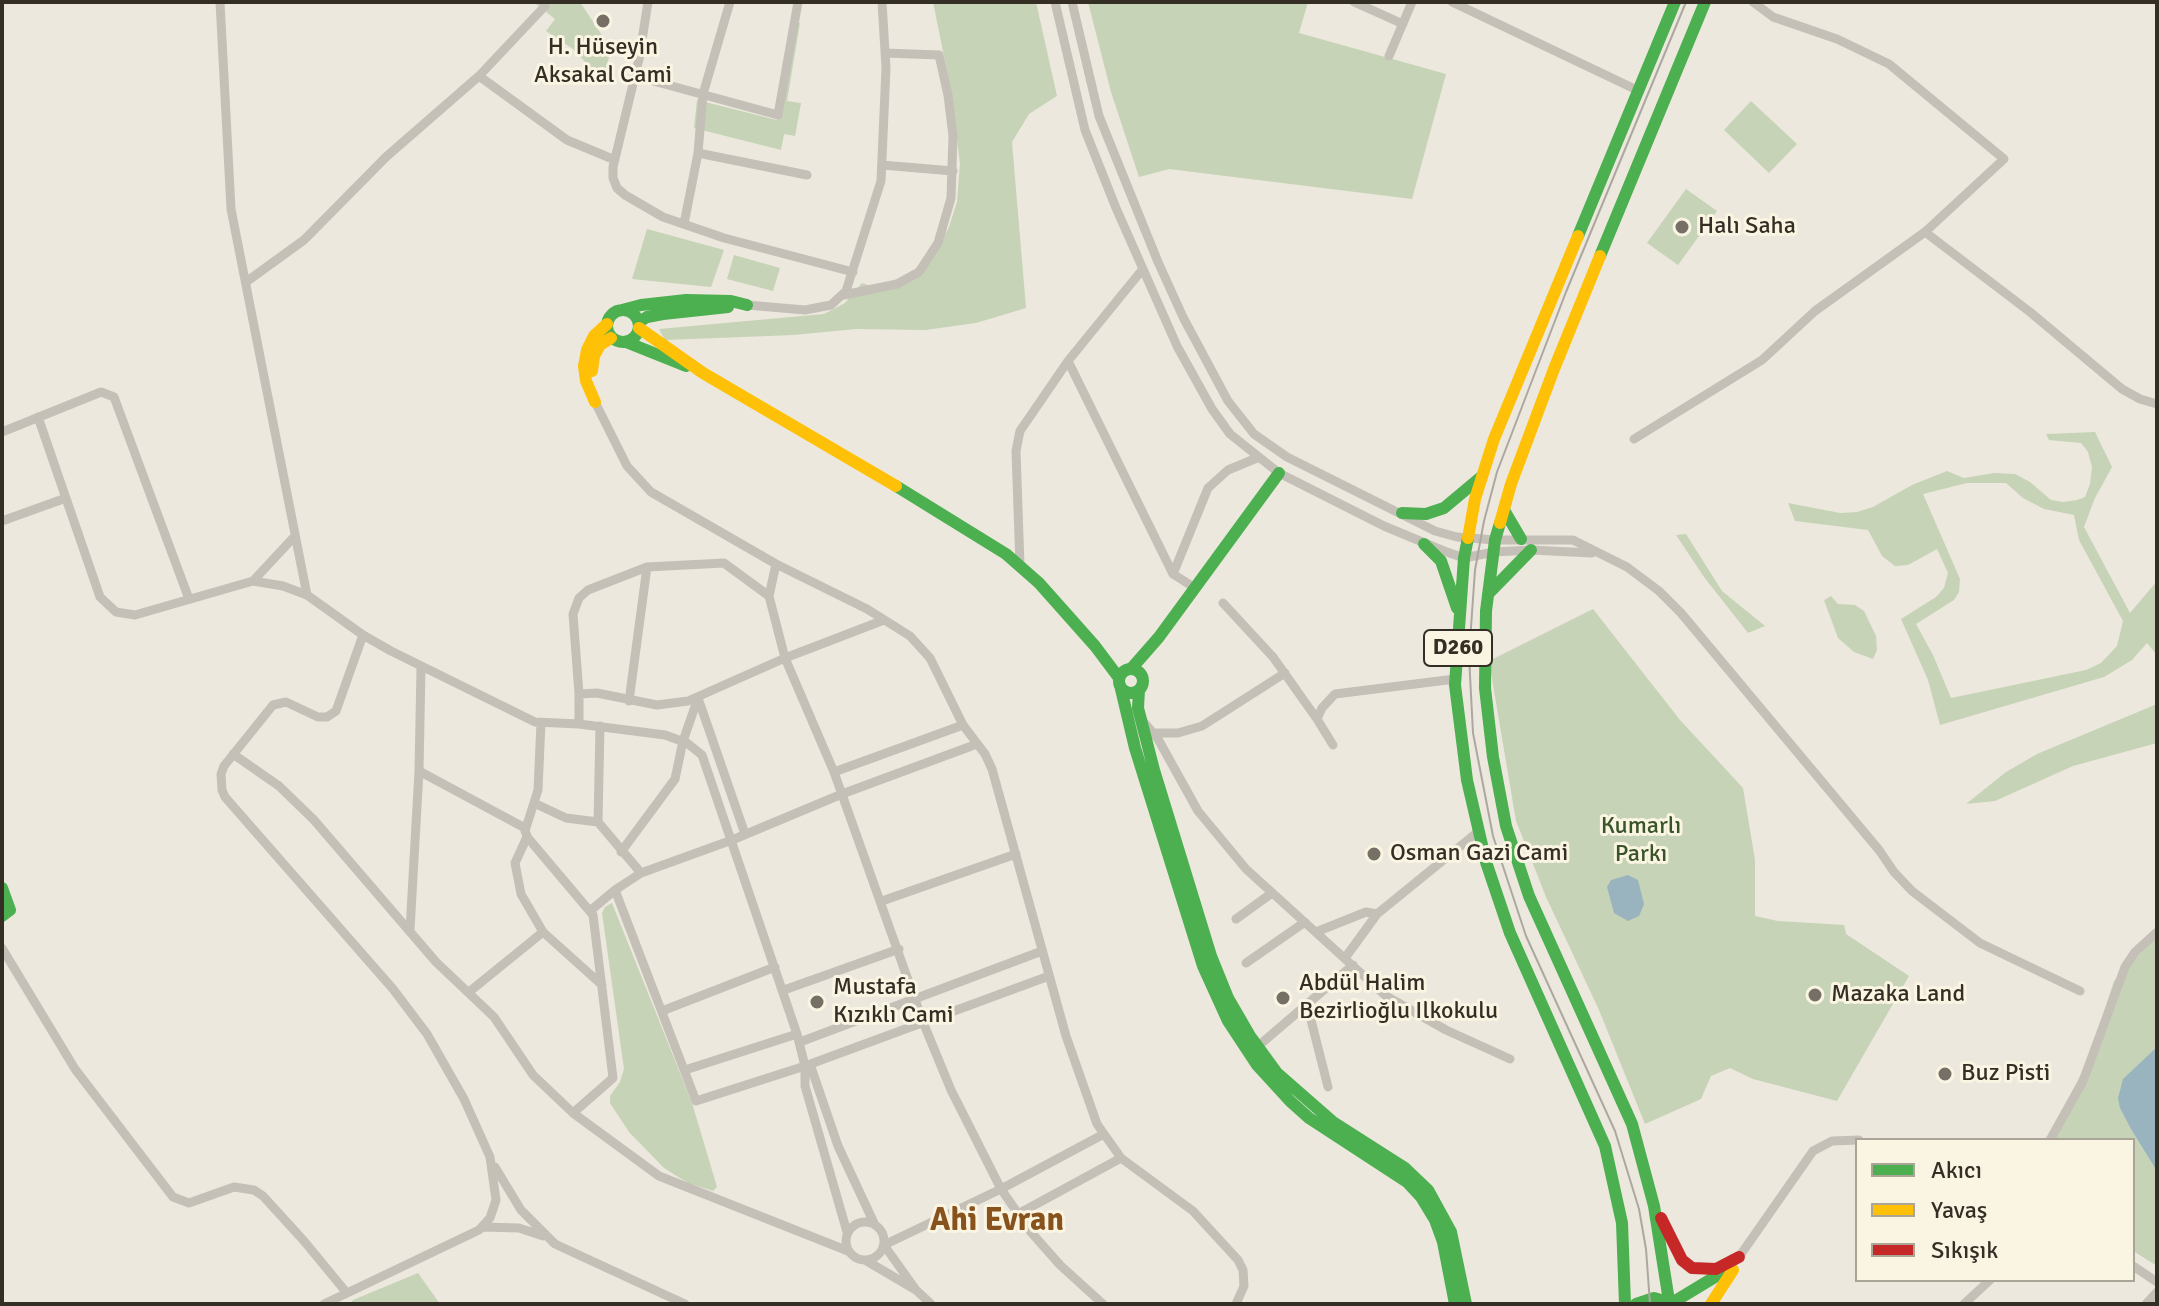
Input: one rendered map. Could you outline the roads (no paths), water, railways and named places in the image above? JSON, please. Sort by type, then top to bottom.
[{"type":"main road","name":"D260","points":[[1625,1304],[1622,1223],[1605,1146],[1510,933],[1486,862],[1467,780],[1455,679],[1464,558],[1482,476],[1494,439],[1675,2]]},
{"type":"main road","name":"D260","points":[[1671,1303],[1654,1206],[1632,1124],[1529,896],[1506,826],[1493,757],[1485,688],[1487,595],[1494,546],[1504,510],[1560,355],[1705,2]]},
{"type":"main road","points":[[595,402],[586,381],[586,358],[594,336],[607,324],[612,314],[641,305],[686,300],[731,301],[747,305]]},
{"type":"main road","points":[[626,342],[635,338],[639,325],[647,317],[747,305]]},
{"type":"main road","points":[[622,310],[633,313],[639,325],[703,373],[975,534],[1020,566],[1068,615],[1128,693],[1141,684],[1159,637]]},
{"type":"main road","points":[[607,324],[611,338]]},
{"type":"main road","points":[[595,402],[594,356],[600,345],[611,338],[703,373]]},
{"type":"main road","points":[[1279,473],[1159,637],[1131,669],[1123,672],[1120,684],[1135,748],[1208,979],[1228,1021],[1309,1118],[1379,1162],[1407,1182],[1421,1197],[1435,1220],[1443,1242],[1455,1304]]},
{"type":"main road","points":[[1402,513],[1426,514],[1444,508],[1482,476]]},
{"type":"main road","points":[[1504,510],[1521,539]]},
{"type":"main road","points":[[1424,544],[1441,561],[1460,615]]},
{"type":"main road","points":[[1487,595],[1531,550]]},
{"type":"main road","points":[[1131,669],[1138,672],[1141,684],[1140,718],[1158,784],[1215,968],[1228,998],[1266,1068],[1327,1117],[1405,1168],[1428,1190],[1451,1232],[1466,1304]]},
{"type":"main road","points":[[2,888],[10,910],[2,916]]},
{"type":"main road","points":[[1654,1206],[1688,1266],[1710,1270],[1739,1257]]},
{"type":"main road","points":[[1636,1304],[1654,1298],[1671,1303],[1716,1278],[1739,1257]]},
{"type":"main road","points":[[1711,1304],[1739,1257]]},
{"type":"street","points":[[220,2],[229,189],[234,224],[307,595]]},
{"type":"street","points":[[648,2],[635,76],[615,160],[613,178],[620,192],[663,217],[853,272]]},
{"type":"street","points":[[684,224],[698,153],[703,94],[730,2]]},
{"type":"street","points":[[635,76],[778,115],[798,2]]},
{"type":"street","points":[[844,295],[881,181],[885,53],[882,2]]},
{"type":"street","points":[[1055,2],[1085,130],[1142,270],[1177,346],[1212,409],[1230,434],[1279,473],[1424,544],[1464,558],[1521,539],[1573,540],[1627,567],[1670,601],[1912,891],[1980,943],[2080,991]]},
{"type":"street","points":[[1072,2],[1099,116],[1183,317],[1238,416],[1264,442],[1292,459],[1435,531],[1494,546],[1595,553]]},
{"type":"street","points":[[1354,2],[1403,24]]},
{"type":"street","points":[[1389,56],[1412,2]]},
{"type":"street","points":[[1452,2],[1637,90]]},
{"type":"street","points":[[1634,439],[1762,360],[1815,311],[1925,232],[2004,159],[1889,64],[1837,39],[1773,17],[1753,2]]},
{"type":"street","points":[[246,282],[304,240],[386,157],[479,76],[544,3]]},
{"type":"street","points":[[747,305],[805,310],[831,305],[844,295],[897,284],[925,266],[946,220],[953,171],[951,116],[939,55],[885,53]]},
{"type":"street","points":[[479,76],[567,140],[615,160]]},
{"type":"street","points":[[698,153],[807,175]]},
{"type":"street","points":[[882,165],[953,171]]},
{"type":"street","points":[[1925,232],[2030,312],[2122,389],[2157,404]]},
{"type":"street","points":[[1020,566],[1016,451],[1025,420],[1142,270]]},
{"type":"street","points":[[1068,361],[1173,574],[1195,588]]},
{"type":"street","points":[[2,432],[101,392],[114,397],[189,599]]},
{"type":"street","points":[[595,402],[623,458],[644,486],[776,564],[884,620],[910,636],[935,665],[963,725],[992,769],[1079,1076],[1102,1135],[1121,1158],[1193,1211],[1238,1260],[1244,1275],[1244,1286],[1236,1304]]},
{"type":"street","points":[[38,417],[100,597],[111,609],[135,615],[253,581],[283,586],[307,595],[363,635],[421,668],[535,722],[600,726],[665,735],[683,741],[702,755],[784,990],[805,1066],[805,1086],[847,1232],[845,1245],[848,1251]]},
{"type":"street","points":[[1173,574],[1208,488],[1228,470],[1257,458]]},
{"type":"street","points":[[1279,473],[1292,459]]},
{"type":"street","points":[[2,521],[66,498]]},
{"type":"street","points":[[253,581],[294,537]]},
{"type":"street","points":[[579,724],[573,625],[576,603],[588,590],[647,567],[724,563],[769,596]]},
{"type":"street","points":[[776,564],[769,596],[785,658],[834,772],[923,1022],[951,1090],[1001,1189],[1018,1214],[1052,1257],[1103,1304]]},
{"type":"street","points":[[629,701],[647,567]]},
{"type":"street","points":[[1223,603],[1273,657],[1333,745]]},
{"type":"street","points":[[579,694],[597,693],[629,701],[667,705],[698,698],[785,658],[884,620]]},
{"type":"street","points":[[363,635],[336,711],[327,717],[318,717],[286,702],[273,705],[233,754],[221,774],[225,797],[410,1011],[454,1079],[512,1198],[546,1237]]},
{"type":"street","points":[[410,930],[421,668]]},
{"type":"street","points":[[1153,733],[1178,733],[1202,726],[1285,673]]},
{"type":"street","points":[[1317,719],[1325,702],[1342,691],[1455,679]]},
{"type":"street","points":[[621,852],[675,779],[683,741],[698,698]]},
{"type":"street","points":[[698,698],[745,834]]},
{"type":"street","points":[[1140,718],[1153,733],[1183,788],[1209,826],[1239,862],[1272,893],[1386,996],[1446,1030],[1510,1059]]},
{"type":"street","points":[[541,722],[538,790],[515,863],[516,875],[521,894],[543,932],[602,985]]},
{"type":"street","points":[[834,772],[963,725]]},
{"type":"street","points":[[600,726],[598,822],[641,873]]},
{"type":"street","points":[[590,911],[641,873],[977,744]]},
{"type":"street","points":[[233,754],[279,786],[305,812],[436,962],[494,1017],[533,1075],[573,1113],[659,1176],[848,1251],[916,1290]]},
{"type":"street","points":[[419,771],[526,833],[593,915],[613,1078],[573,1113]]},
{"type":"street","points":[[534,803],[566,818],[598,822]]},
{"type":"street","points":[[1257,1047],[1305,1006],[1349,962],[1377,914],[1479,831]]},
{"type":"street","points":[[882,901],[1016,854]]},
{"type":"street","points":[[615,890],[696,1101],[805,1066],[1049,976]]},
{"type":"street","points":[[1236,919],[1272,893]]},
{"type":"street","points":[[1316,932],[1366,912],[1377,914]]},
{"type":"street","points":[[1246,963],[1305,922]]},
{"type":"street","points":[[469,992],[543,932]]},
{"type":"street","points":[[2051,1138],[2083,1081],[2125,967],[2135,952],[2157,932]]},
{"type":"street","points":[[2,948],[82,1079],[173,1197],[189,1203],[234,1187],[254,1190],[304,1241],[346,1292]]},
{"type":"street","points":[[784,990],[899,949]]},
{"type":"street","points":[[685,1070],[798,1038],[1042,951]]},
{"type":"street","points":[[662,1011],[775,967]]},
{"type":"street","points":[[1305,1006],[1328,1087]]},
{"type":"street","points":[[805,1066],[812,1070],[838,1146],[874,1223],[883,1232],[884,1245],[916,1290],[931,1304]]},
{"type":"street","points":[[865,1260],[877,1256],[884,1245],[1001,1189],[1102,1135]]},
{"type":"street","points":[[1739,1257],[1813,1151],[1832,1141],[1855,1140]]},
{"type":"street","points":[[324,1304],[483,1227],[493,1213],[496,1200],[490,1157]]},
{"type":"street","points":[[1018,1214],[1121,1158]]},
{"type":"street","points":[[847,1232],[856,1223],[874,1223]]},
{"type":"street","points":[[483,1227],[519,1228],[546,1237],[576,1256],[685,1304]]},
{"type":"street","points":[[2135,1267],[2157,1282]]},
{"type":"street","points":[[1964,1304],[1988,1282]]},
{"type":"street","points":[[2146,1304],[2157,1292]]},
{"type":"water","points":[[1628,875],[1638,880],[1644,904],[1639,916],[1628,921],[1614,913],[1607,887],[1611,880]]},
{"type":"water","points":[[2157,1047],[2157,1171],[2131,1129],[2118,1098],[2123,1079]]},
{"type":"tram line","points":[[1650,1304],[1639,1209],[1615,1131],[1526,936],[1493,836],[1473,733],[1469,656],[1475,570],[1497,472],[1566,292],[1686,2]]},
{"type":"place","name":"H. Hüseyin Aksakal Cami","points":[[603,21]]},
{"type":"place","name":"Halı Saha","points":[[1682,227]]},
{"type":"place","name":"Osman Gazi Cami","points":[[1374,854]]},
{"type":"place","name":"Mazaka Land","points":[[1815,995]]},
{"type":"place","name":"Abdül Halim Bezirlioğlu Ilkokulu","points":[[1283,998]]},
{"type":"place","name":"Mustafa Kızıklı Cami","points":[[817,1002]]},
{"type":"place","name":"Buz Pisti","points":[[1945,1074]]},
{"type":"district","name":"Ahi Evran","points":[[997,1222]]},
{"type":"park label","name":"Kumarlı Parkı","points":[[1641,841]]}]
